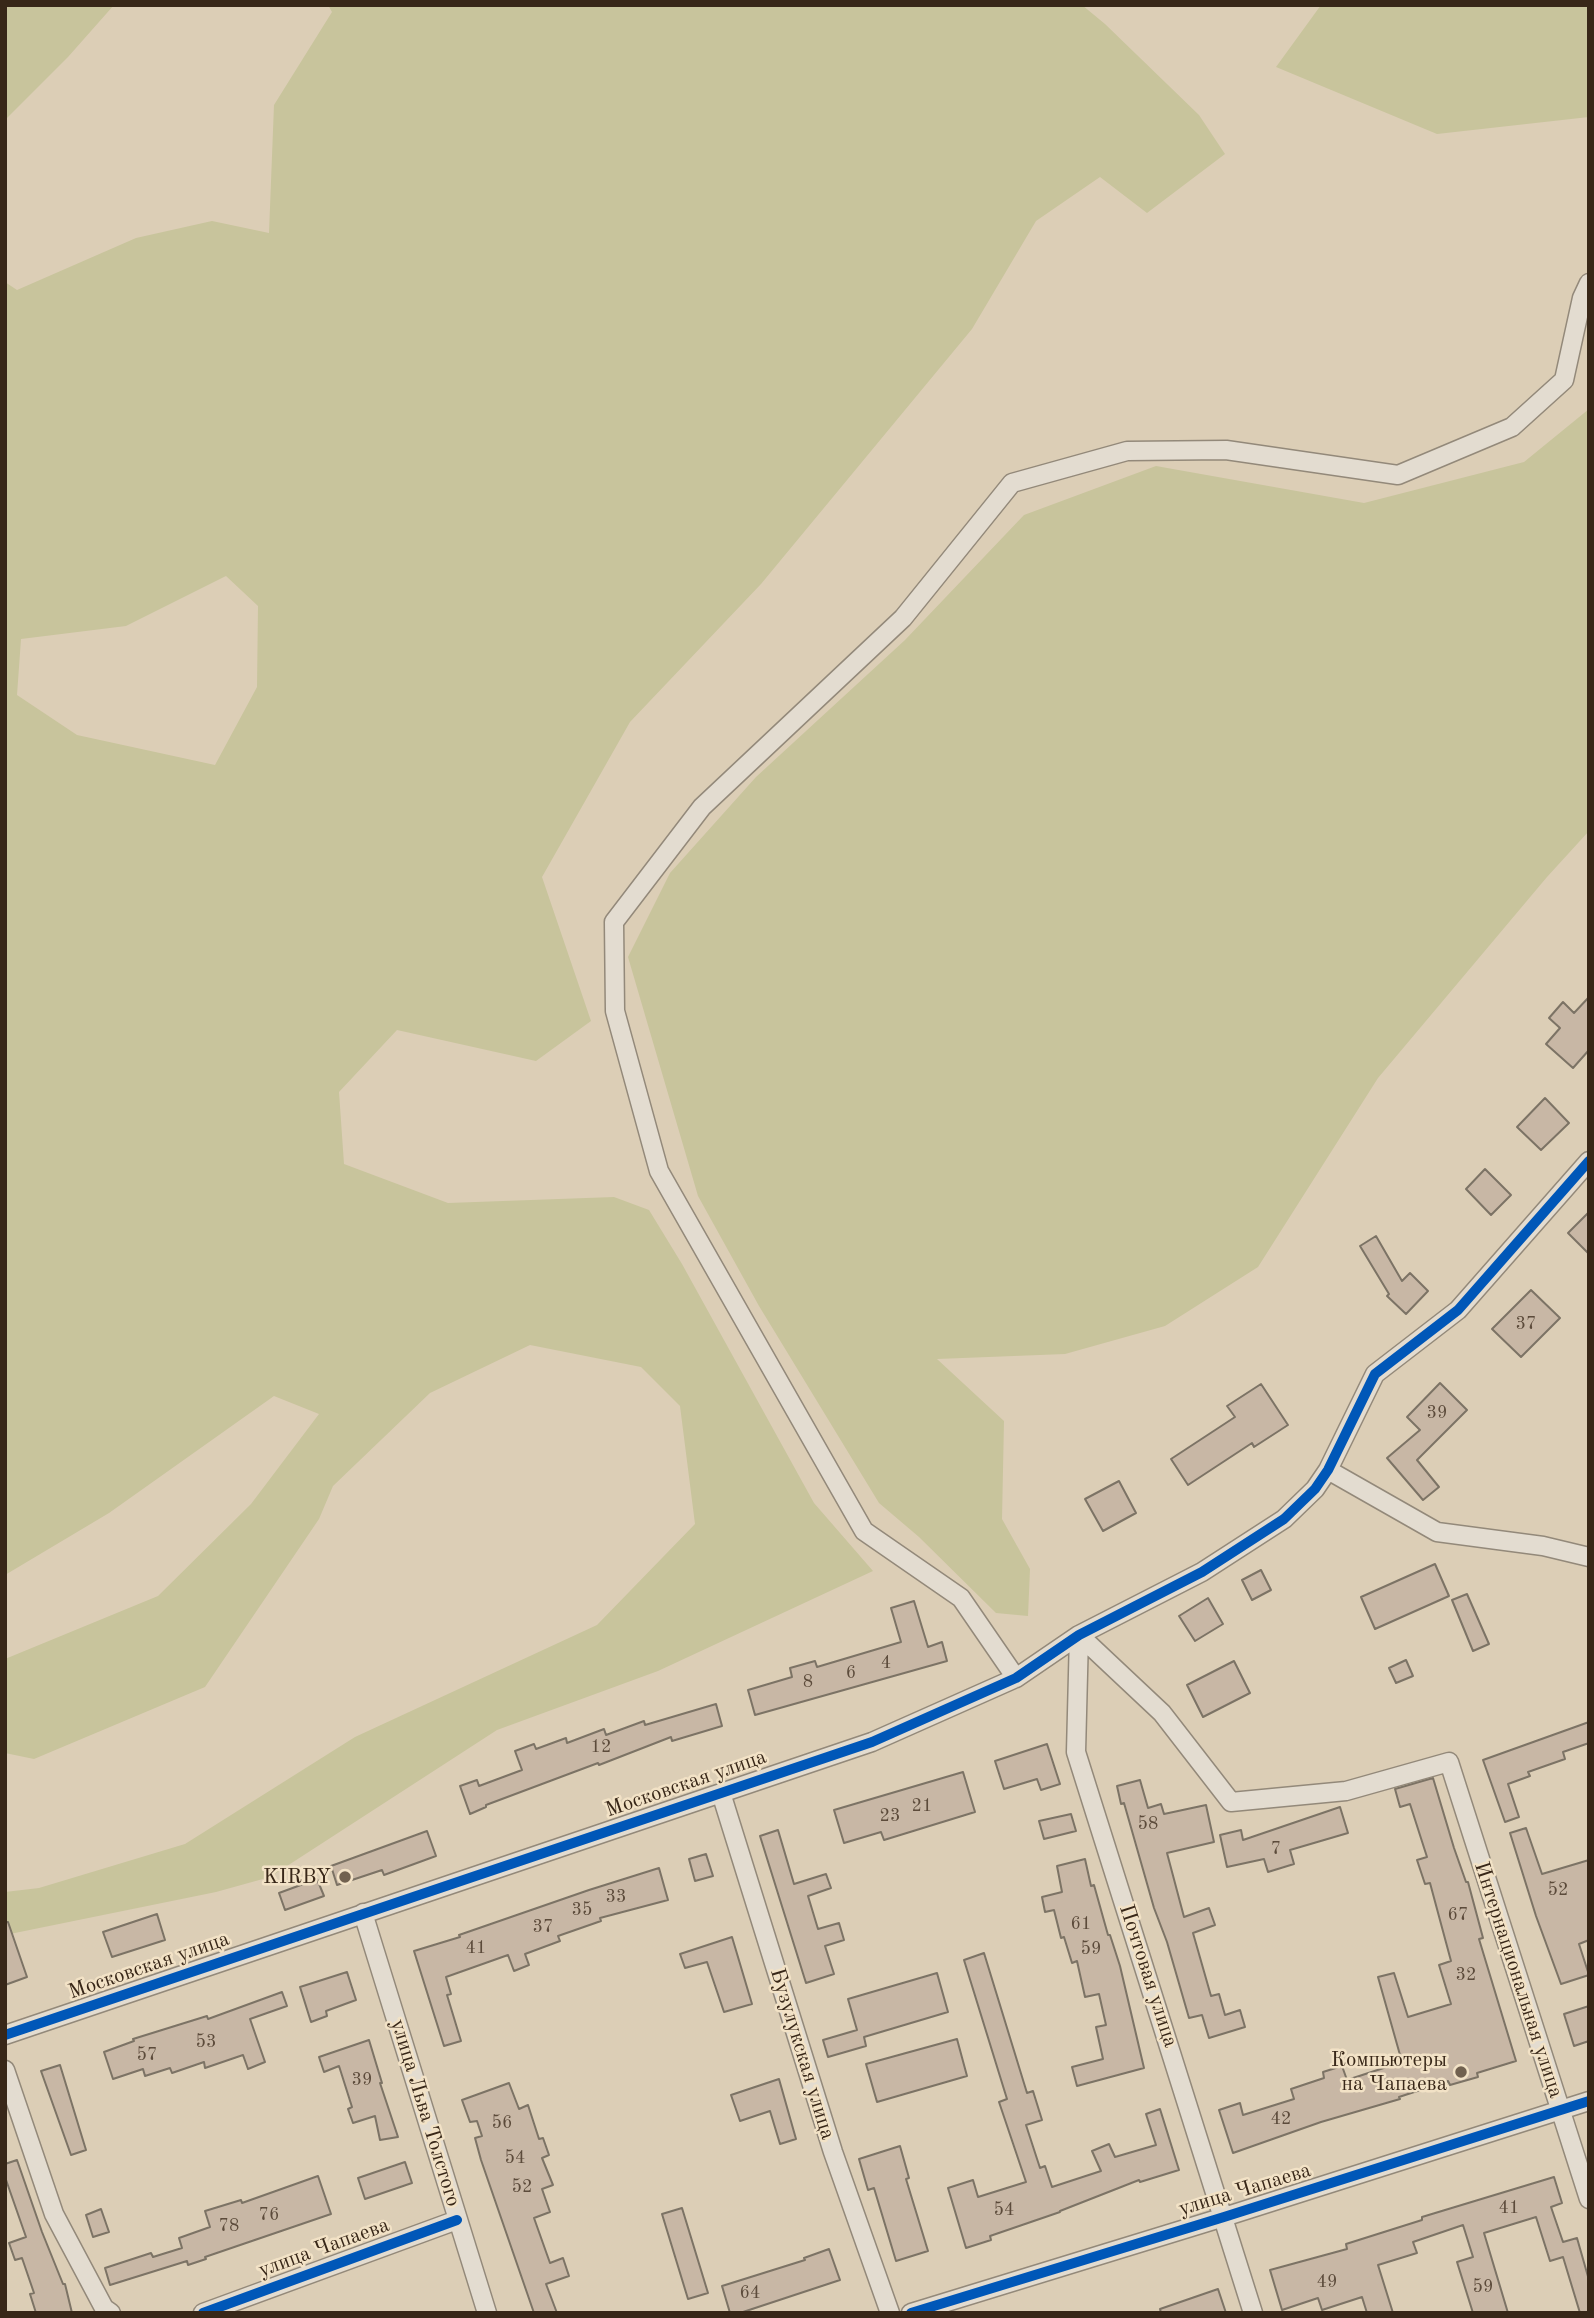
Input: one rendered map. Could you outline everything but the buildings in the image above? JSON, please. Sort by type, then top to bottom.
[{"type":"street","points":[[1016,1678],[961,1598],[863,1531],[659,1171],[615,1011],[614,922],[702,807],[902,618],[1012,483],[1127,451],[1226,450],[1398,475],[1512,427],[1564,380],[1589,283]]},
{"type":"street","name":"Московская улица","points":[[5,2035],[872,1742],[1016,1678],[1079,1635],[1202,1572],[1284,1519],[1314,1489],[1328,1470],[1375,1374],[1458,1310],[1589,1161]]},
{"type":"street","points":[[1328,1470],[1437,1532],[1543,1546],[1589,1557]]},
{"type":"street","name":"Интернациональная улица","points":[[1079,1635],[1163,1713],[1231,1802],[1346,1791],[1449,1762],[1589,2199]]},
{"type":"street","name":"Почтовая улица","points":[[1079,1635],[1076,1752],[1253,2313]]},
{"type":"street","name":"Бузулукская улица","points":[[721,1793],[832,2152],[890,2313]]},
{"type":"street","name":"улица Льва Толстого","points":[[363,1913],[486,2313]]},
{"type":"street","points":[[5,2070],[54,2214],[104,2308],[111,2313]]},
{"type":"street","name":"улица Чапаева","points":[[911,2313],[1589,2101]]},
{"type":"street","name":"улица Чапаева","points":[[203,2313],[457,2220]]},
{"type":"shaded area","points":[[5,5],[114,5],[68,57],[5,120]]},
{"type":"shaded area","points":[[328,5],[1082,5],[1199,115],[1225,154],[1147,213],[1100,177],[1036,221],[972,329],[761,584],[630,722],[542,877],[591,1021],[536,1061],[397,1030],[339,1092],[344,1164],[448,1203],[614,1197],[649,1210],[682,1264],[814,1503],[873,1571],[658,1671],[497,1730],[270,1877],[216,1892],[5,1935],[5,1892],[39,1888],[185,1844],[355,1737],[597,1625],[695,1524],[680,1406],[641,1367],[530,1345],[430,1393],[333,1486],[319,1519],[205,1687],[34,1759],[5,1753],[5,1659],[158,1596],[251,1504],[319,1414],[274,1396],[109,1513],[5,1575],[5,282],[17,290],[136,238],[212,221],[269,233],[274,105],[332,12]],"holes":[[[226,576],[258,606],[257,687],[215,765],[77,735],[17,695],[21,639],[126,626]]]},
{"type":"shaded area","points":[[1321,5],[1589,5],[1589,117],[1437,134],[1276,67]]},
{"type":"shaded area","points":[[1589,409],[1589,831],[1378,1078],[1258,1267],[1165,1326],[1065,1354],[937,1359],[1004,1421],[1002,1519],[1030,1569],[1028,1616],[996,1613],[919,1537],[879,1503],[759,1306],[698,1196],[628,957],[670,873],[756,777],[905,640],[1024,515],[1156,466],[1364,503],[1524,462]]},
{"type":"cycle path","points":[[5,2035],[872,1742],[1016,1678],[1079,1635],[1202,1572],[1284,1519],[1315,1489],[1328,1470],[1375,1374],[1458,1310],[1589,1161]]},
{"type":"cycle path","points":[[911,2313],[1589,2101]]},
{"type":"cycle path","points":[[203,2313],[457,2220]]},
{"type":"place","name":"KIRBY","points":[[345,1877]]},
{"type":"place","name":"Компьютеры на Чапаева","points":[[1461,2072]]}]
